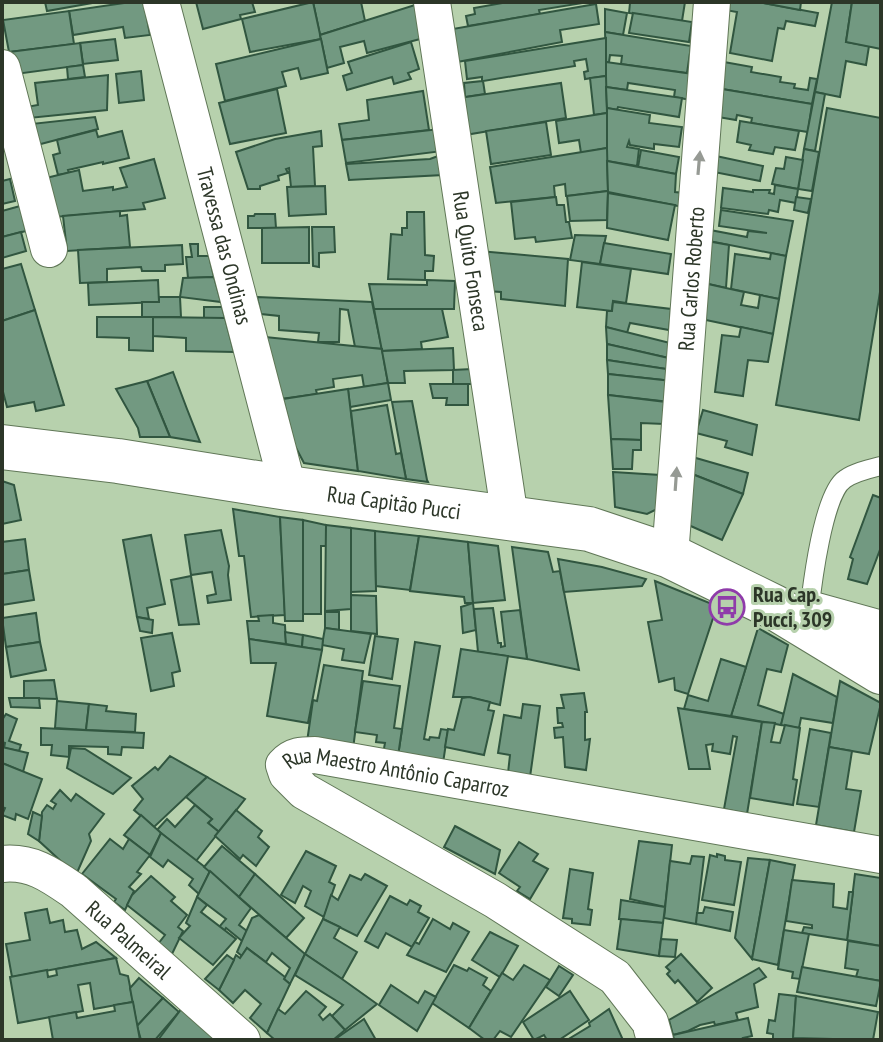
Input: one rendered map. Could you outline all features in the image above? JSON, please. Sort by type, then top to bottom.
[{"type":"main road","name":"Rua Capitão Pucci","points":[[2,447],[589,529],[670,556],[791,610],[881,633]]},
{"type":"main road","name":"Rua Capitão Pucci","points":[[791,610],[881,672]]},
{"type":"street","name":"Travessa das Ondinas","points":[[161,2],[288,488]]},
{"type":"street","name":"Rua Quito Fonseca","points":[[432,2],[510,518]]},
{"type":"street","name":"Rua Carlos Roberto","points":[[670,556],[712,2]]},
{"type":"street","points":[[2,68],[49,249]]},
{"type":"street","name":"Rua Maestro Antônio Caparroz","points":[[655,1040],[650,1022],[615,977],[495,900],[304,791],[287,774],[284,765],[299,755],[315,755],[881,855]]},
{"type":"street","name":"Rua Palmeiral","points":[[2,864],[23,864],[44,871],[74,891],[242,1040]]},
{"type":"lane","points":[[791,610],[817,550],[834,493],[842,480],[881,466]]},
{"type":"building","points":[[45,2],[98,2],[47,11]]},
{"type":"building","points":[[144,2],[150,35],[125,38],[123,27],[73,35],[69,11]]},
{"type":"building","points":[[196,2],[252,2],[255,12],[203,29]]},
{"type":"building","points":[[313,2],[361,2],[365,21],[320,35]]},
{"type":"building","points":[[313,2],[321,39],[250,52],[242,19]]},
{"type":"building","points":[[508,2],[583,3],[468,26],[466,16],[475,14],[474,8]]},
{"type":"building","points":[[624,2],[685,2],[682,21],[629,13],[630,3]]},
{"type":"building","points":[[725,2],[758,2],[818,13],[815,26],[786,21],[784,29],[778,28],[772,61],[730,53],[737,12],[725,10]]},
{"type":"building","points":[[758,2],[801,2],[800,10]]},
{"type":"building","points":[[832,2],[852,2],[846,42],[869,46],[866,65],[846,61],[840,97],[815,92]]},
{"type":"building","points":[[852,2],[881,2],[881,49],[846,42]]},
{"type":"building","points":[[418,4],[424,38],[367,53],[364,41],[340,47],[344,63],[327,68],[320,35]]},
{"type":"building","points":[[596,4],[599,24],[560,30],[562,42],[452,63],[447,30]]},
{"type":"building","points":[[605,9],[627,13],[623,35],[605,32]]},
{"type":"building","points":[[69,11],[74,44],[9,52],[3,20]]},
{"type":"building","points":[[633,13],[692,22],[689,42],[629,33]]},
{"type":"building","points":[[605,32],[691,46],[687,73],[621,64],[622,56],[610,55],[609,62],[606,62]]},
{"type":"building","points":[[606,38],[606,76],[585,79],[584,72],[588,71],[586,59],[574,61],[575,66],[483,81],[485,94],[465,97],[464,83],[482,81],[482,77],[467,79],[465,61]]},
{"type":"building","points":[[115,39],[118,60],[83,64],[80,43]]},
{"type":"building","points":[[321,39],[328,73],[301,79],[298,68],[282,72],[286,86],[225,101],[216,64]]},
{"type":"building","points":[[411,42],[419,69],[408,73],[411,79],[394,84],[392,77],[347,90],[343,76],[352,73],[348,62]]},
{"type":"building","points":[[80,43],[83,65],[16,74],[9,52]]},
{"type":"building","points":[[606,62],[693,74],[691,100],[674,97],[675,90],[628,83],[627,90],[606,87]]},
{"type":"building","points":[[724,62],[752,67],[751,72],[781,77],[780,82],[795,84],[794,88],[808,90],[810,78],[817,79],[812,104],[722,89]]},
{"type":"building","points":[[83,65],[85,77],[68,79],[67,67]]},
{"type":"building","points":[[141,71],[144,100],[119,103],[116,74]]},
{"type":"building","points":[[108,75],[107,110],[29,118],[26,107],[38,105],[35,83]]},
{"type":"building","points":[[606,76],[607,113],[594,115],[590,78]]},
{"type":"building","points":[[561,83],[566,118],[465,135],[459,98]]},
{"type":"building","points":[[606,87],[682,98],[679,117],[607,108]]},
{"type":"building","points":[[277,89],[286,133],[230,144],[219,103]]},
{"type":"building","points":[[722,89],[812,104],[808,132],[751,123],[752,118],[737,115],[736,120],[718,117]]},
{"type":"building","points":[[423,91],[429,130],[342,140],[339,124],[369,120],[367,100]]},
{"type":"building","points":[[815,92],[825,94],[815,151],[804,149]]},
{"type":"building","points":[[607,108],[650,115],[649,123],[682,127],[679,147],[654,144],[654,149],[630,145],[629,141],[627,147],[639,149],[637,166],[607,161]]},
{"type":"building","points":[[827,108],[881,118],[881,286],[859,420],[776,405]]},
{"type":"building","points":[[607,113],[607,148],[581,153],[579,140],[559,143],[556,121]]},
{"type":"building","points":[[95,117],[98,129],[37,145],[31,124]]},
{"type":"building","points":[[740,121],[799,131],[795,150],[775,147],[773,154],[749,150],[751,145],[737,142]]},
{"type":"building","points":[[546,122],[551,155],[491,164],[486,131]]},
{"type":"building","points":[[440,129],[443,151],[346,163],[342,140]]},
{"type":"building","points":[[96,130],[98,137],[122,131],[129,158],[68,170],[69,173],[58,175],[53,155],[60,153],[57,140]]},
{"type":"building","points":[[321,131],[322,146],[313,147],[315,186],[291,187],[289,168],[286,169],[288,173],[278,176],[279,180],[260,186],[260,189],[248,189],[236,152],[275,139]]},
{"type":"building","points":[[607,148],[608,191],[566,196],[565,184],[554,186],[555,197],[496,203],[490,167]]},
{"type":"building","points":[[804,149],[819,152],[812,191],[798,189]]},
{"type":"building","points":[[641,150],[679,157],[676,174],[638,167]]},
{"type":"building","points":[[441,155],[443,175],[349,180],[346,164],[430,159]]},
{"type":"building","points":[[716,156],[763,166],[760,181],[714,172]]},
{"type":"building","points":[[786,157],[803,160],[798,189],[772,184],[776,168],[784,169]]},
{"type":"building","points":[[154,159],[165,198],[143,203],[145,209],[55,217],[46,178],[79,170],[83,191],[113,187],[113,190],[127,187],[120,168]]},
{"type":"building","points":[[607,161],[676,174],[675,192],[684,193],[683,207],[608,192]]},
{"type":"building","points":[[10,179],[15,201],[2,204],[2,181]]},
{"type":"building","points":[[775,185],[798,189],[796,203],[780,200],[778,212],[769,210],[768,214],[721,208],[723,188],[753,192],[770,190],[769,193],[774,194]]},
{"type":"building","points":[[325,186],[326,214],[289,216],[287,187]]},
{"type":"building","points":[[608,191],[607,220],[570,221],[567,196]]},
{"type":"building","points":[[608,193],[675,205],[668,240],[607,228]]},
{"type":"building","points":[[556,197],[557,205],[564,205],[572,238],[536,242],[535,237],[515,239],[511,202]]},
{"type":"building","points":[[796,197],[811,199],[808,213],[794,210]]},
{"type":"building","points":[[20,206],[26,231],[2,237],[2,211]]},
{"type":"building","points":[[721,210],[793,221],[786,256],[709,241],[710,230],[747,237],[748,231],[767,233],[719,226]]},
{"type":"building","points":[[120,211],[120,216],[127,215],[130,247],[67,251],[63,216]]},
{"type":"building","points":[[407,212],[424,212],[425,255],[434,256],[433,271],[425,271],[425,280],[388,279],[391,234],[402,235],[402,228],[407,228]]},
{"type":"building","points":[[275,214],[276,228],[248,228],[248,216]]},
{"type":"building","points":[[309,227],[309,263],[262,263],[262,228]]},
{"type":"building","points":[[312,227],[334,227],[335,252],[319,253],[319,267],[313,266]]},
{"type":"building","points":[[21,232],[26,251],[2,258],[2,237]]},
{"type":"building","points":[[575,235],[606,236],[600,264],[570,260]]},
{"type":"building","points":[[707,241],[729,245],[726,288],[704,283]]},
{"type":"building","points":[[604,243],[671,254],[668,274],[600,264]]},
{"type":"building","points":[[190,244],[198,244],[198,256],[209,256],[214,277],[188,278],[186,257],[192,257]]},
{"type":"building","points":[[182,245],[183,264],[165,265],[165,271],[142,271],[141,267],[107,269],[107,282],[80,283],[78,250]]},
{"type":"building","points":[[479,251],[568,259],[565,306],[501,299],[501,292],[486,291]]},
{"type":"building","points":[[771,253],[786,256],[779,299],[731,289],[735,254],[770,259]]},
{"type":"building","points":[[582,262],[631,269],[626,303],[613,301],[612,311],[577,307]]},
{"type":"building","points":[[21,264],[35,310],[2,321],[2,269]]},
{"type":"building","points":[[214,277],[221,302],[180,297],[183,278]]},
{"type":"building","points":[[158,280],[159,302],[89,305],[88,283]]},
{"type":"building","points":[[427,280],[455,281],[454,309],[374,309],[369,284],[427,285]]},
{"type":"building","points":[[708,284],[744,292],[741,305],[758,308],[760,295],[779,299],[773,334],[701,319]]},
{"type":"building","points":[[159,297],[180,297],[181,317],[142,317],[142,302],[159,302]]},
{"type":"building","points":[[257,297],[372,302],[382,349],[355,347],[348,310],[340,309],[339,342],[318,342],[319,333],[279,330],[279,316],[261,314]]},
{"type":"building","points":[[613,302],[671,309],[669,330],[630,323],[627,333],[606,327],[607,311],[612,311]]},
{"type":"building","points":[[204,307],[222,307],[225,318],[204,318]]},
{"type":"building","points":[[374,309],[442,309],[448,337],[421,342],[422,349],[382,351]]},
{"type":"building","points":[[35,310],[64,405],[36,411],[34,402],[7,407],[2,388],[2,321]]},
{"type":"building","points":[[97,317],[153,317],[153,351],[129,350],[129,338],[97,337]]},
{"type":"building","points":[[153,317],[225,318],[234,352],[186,351],[186,338],[153,336]]},
{"type":"building","points":[[606,327],[674,344],[673,359],[607,344]]},
{"type":"building","points":[[741,327],[773,334],[768,362],[748,360],[743,396],[715,392],[722,335],[739,337]]},
{"type":"building","points":[[265,337],[382,349],[388,383],[364,387],[362,375],[333,379],[334,387],[316,390],[317,394],[281,399]]},
{"type":"building","points":[[607,344],[673,359],[673,370],[607,360]]},
{"type":"building","points":[[453,348],[454,370],[404,371],[405,383],[388,383],[382,351]]},
{"type":"building","points":[[607,360],[673,370],[672,381],[608,374]]},
{"type":"building","points":[[472,369],[475,384],[453,384],[453,370]]},
{"type":"building","points":[[173,372],[200,442],[170,437],[147,381]]},
{"type":"building","points":[[608,374],[672,381],[670,402],[608,395]]},
{"type":"building","points":[[147,381],[170,437],[140,437],[116,389]]},
{"type":"building","points":[[388,383],[391,400],[350,407],[348,389]]},
{"type":"building","points":[[430,384],[468,384],[468,405],[446,405],[447,398],[433,398]]},
{"type":"building","points":[[348,389],[358,471],[304,463],[295,446],[283,399]]},
{"type":"building","points":[[608,395],[666,402],[664,424],[641,423],[641,440],[611,439]]},
{"type":"building","points":[[412,401],[428,482],[406,479],[392,402]]},
{"type":"building","points":[[387,405],[396,454],[401,453],[406,479],[358,471],[351,411]]},
{"type":"building","points":[[703,410],[757,425],[752,455],[725,447],[727,441],[696,433]]},
{"type":"building","points":[[611,439],[641,440],[641,450],[633,450],[632,469],[613,469]]},
{"type":"building","points":[[689,456],[748,473],[743,494],[687,472]]},
{"type":"building","points":[[613,472],[660,475],[659,508],[647,514],[615,507]]},
{"type":"building","points":[[687,472],[743,494],[722,540],[684,523]]},
{"type":"building","points":[[2,481],[14,485],[21,520],[2,524]]},
{"type":"building","points":[[873,495],[881,498],[881,547],[867,584],[848,579],[853,559],[850,557]]},
{"type":"building","points":[[233,509],[280,517],[285,615],[251,617],[244,556],[239,556]]},
{"type":"building","points":[[280,517],[303,520],[303,621],[285,621]]},
{"type":"building","points":[[303,520],[326,525],[326,546],[321,546],[321,614],[303,614]]},
{"type":"building","points":[[326,525],[351,528],[351,609],[325,611]]},
{"type":"building","points":[[351,528],[375,531],[376,591],[351,592]]},
{"type":"building","points":[[221,530],[229,566],[231,600],[208,603],[207,596],[216,594],[212,572],[191,575],[185,535]]},
{"type":"building","points":[[375,531],[419,536],[410,590],[376,586]]},
{"type":"building","points":[[151,535],[165,604],[147,608],[149,619],[137,617],[123,540]]},
{"type":"building","points":[[419,536],[468,542],[473,603],[465,603],[464,597],[410,591]]},
{"type":"building","points":[[25,539],[29,570],[2,574],[2,542]]},
{"type":"building","points":[[468,542],[498,546],[505,600],[473,603]]},
{"type":"building","points":[[512,547],[548,552],[553,572],[560,571],[579,670],[527,659]]},
{"type":"building","points":[[558,559],[646,579],[642,586],[564,592]]},
{"type":"building","points":[[29,570],[34,600],[2,605],[2,574]]},
{"type":"building","points":[[191,576],[199,624],[179,625],[171,580]]},
{"type":"building","points":[[655,581],[717,606],[688,694],[675,690],[674,678],[659,682],[648,622],[662,620]]},
{"type":"building","points":[[351,595],[376,596],[377,634],[351,631]]},
{"type":"building","points":[[473,603],[476,630],[463,633],[461,607]]},
{"type":"building","points":[[493,608],[501,647],[505,646],[501,612],[520,610],[527,659],[478,652],[474,609]]},
{"type":"building","points":[[325,612],[339,612],[339,630],[325,628]]},
{"type":"building","points":[[36,613],[40,642],[6,647],[2,618]]},
{"type":"building","points":[[273,615],[273,623],[285,625],[286,644],[249,639],[247,621],[259,621],[258,616]]},
{"type":"building","points":[[137,617],[153,620],[152,633],[140,631]]},
{"type":"building","points":[[325,628],[371,634],[364,663],[342,660],[344,649],[322,645]]},
{"type":"building","points":[[758,628],[788,645],[781,672],[767,669],[758,705],[784,714],[781,725],[731,716]]},
{"type":"building","points":[[285,632],[303,635],[302,647],[286,644]]},
{"type":"building","points":[[172,633],[180,671],[172,673],[174,686],[151,691],[141,638]]},
{"type":"building","points":[[303,635],[323,639],[322,650],[302,647]]},
{"type":"building","points":[[375,636],[398,639],[392,679],[369,675]]},
{"type":"building","points":[[249,639],[322,650],[308,723],[267,716],[276,663],[251,663]]},
{"type":"building","points":[[40,642],[46,670],[11,677],[6,647]]},
{"type":"building","points":[[415,642],[440,646],[424,739],[439,738],[441,729],[448,730],[443,763],[398,756]]},
{"type":"building","points":[[461,649],[508,656],[500,705],[469,697],[453,697]]},
{"type":"building","points":[[721,659],[746,667],[731,716],[684,709],[688,695],[708,701]]},
{"type":"building","points":[[324,665],[363,671],[353,749],[307,742],[313,700],[317,701]]},
{"type":"building","points":[[793,674],[837,697],[833,723],[801,718],[799,728],[781,725]]},
{"type":"building","points":[[54,680],[57,699],[24,698],[24,681]]},
{"type":"building","points":[[363,681],[400,686],[394,728],[402,729],[398,756],[383,754],[385,743],[376,742],[377,735],[355,732]]},
{"type":"building","points":[[840,681],[881,703],[869,754],[829,747]]},
{"type":"building","points":[[584,693],[587,712],[585,740],[590,739],[586,770],[565,767],[563,737],[555,738],[554,728],[563,727],[562,723],[558,723],[557,708],[564,708],[561,695]]},
{"type":"building","points":[[9,698],[39,698],[40,708],[11,707]]},
{"type":"building","points":[[462,698],[490,702],[488,710],[494,711],[484,755],[445,747],[448,729],[454,730]]},
{"type":"building","points":[[57,701],[89,704],[86,730],[55,728]]},
{"type":"building","points":[[89,704],[107,706],[106,711],[136,714],[135,732],[86,730]]},
{"type":"building","points":[[523,704],[540,706],[530,777],[508,773],[510,755],[498,753],[504,715],[521,718]]},
{"type":"building","points":[[678,708],[762,722],[747,814],[724,809],[737,737],[733,736],[730,754],[712,751],[713,744],[706,745],[710,769],[689,769]]},
{"type":"building","points":[[6,714],[17,719],[9,741],[21,745],[19,751],[4,748],[2,720]]},
{"type":"building","points":[[762,722],[775,723],[771,742],[780,743],[785,725],[800,728],[793,805],[750,798]]},
{"type":"building","points":[[41,728],[144,733],[143,748],[122,747],[121,755],[108,754],[108,747],[69,746],[69,757],[51,755],[52,745],[41,745]]},
{"type":"building","points":[[810,729],[831,733],[819,807],[797,804]]},
{"type":"building","points":[[2,747],[28,753],[23,772],[2,763]]},
{"type":"building","points":[[829,747],[852,751],[846,789],[861,791],[854,832],[816,825]]},
{"type":"building","points":[[71,748],[85,749],[131,778],[113,794],[67,768]]},
{"type":"building","points":[[170,756],[207,777],[154,827],[134,810],[143,799],[132,786],[155,767],[158,770]]},
{"type":"building","points":[[2,763],[42,779],[28,819],[16,814],[15,820],[2,815],[5,808],[2,807]]},
{"type":"building","points":[[207,777],[245,799],[219,832],[208,823],[212,819],[186,797]]},
{"type":"building","points":[[60,790],[71,801],[76,794],[104,814],[89,834],[91,841],[76,875],[39,841],[42,812],[47,805],[53,809],[56,804],[51,801]]},
{"type":"building","points":[[195,805],[212,819],[208,823],[219,832],[196,861],[157,830],[167,819],[175,827]]},
{"type":"building","points":[[236,810],[262,831],[258,837],[269,847],[256,866],[243,855],[240,859],[215,836]]},
{"type":"building","points":[[33,812],[42,816],[39,841],[28,834]]},
{"type":"building","points":[[141,815],[161,833],[150,855],[124,835]]},
{"type":"building","points":[[455,826],[500,850],[495,874],[444,847]]},
{"type":"building","points":[[161,833],[210,871],[199,894],[189,885],[193,879],[168,860],[163,867],[150,857]]},
{"type":"building","points":[[110,839],[123,849],[129,839],[150,855],[137,872],[141,874],[129,887],[134,891],[125,910],[114,902],[116,899],[82,874]]},
{"type":"building","points":[[639,841],[672,845],[665,907],[630,899]]},
{"type":"building","points":[[519,842],[538,854],[533,861],[548,869],[530,899],[517,891],[520,887],[499,873]]},
{"type":"building","points":[[222,846],[255,874],[239,897],[204,867]]},
{"type":"building","points":[[306,851],[336,866],[329,882],[335,885],[324,917],[305,906],[311,891],[303,886],[295,903],[281,895]]},
{"type":"building","points":[[717,854],[725,856],[725,860],[741,862],[734,905],[702,900],[710,855],[717,857]]},
{"type":"building","points":[[692,856],[704,857],[696,924],[664,918],[670,861],[690,864]]},
{"type":"building","points":[[748,858],[770,860],[752,959],[735,938]]},
{"type":"building","points":[[770,860],[795,865],[778,965],[752,959]]},
{"type":"building","points":[[570,869],[593,873],[588,909],[592,910],[590,925],[572,923],[572,919],[563,918]]},
{"type":"building","points":[[210,871],[251,908],[239,925],[247,931],[242,941],[226,928],[224,931],[219,927],[226,919],[197,897]]},
{"type":"building","points":[[255,874],[304,918],[286,938],[239,897]]},
{"type":"building","points":[[365,874],[387,886],[357,936],[323,919],[331,895],[338,900],[350,875],[361,880]]},
{"type":"building","points":[[855,874],[881,878],[881,946],[847,940]]},
{"type":"building","points":[[151,876],[175,897],[171,901],[187,915],[178,927],[183,931],[172,954],[158,944],[165,935],[127,905],[132,895]]},
{"type":"building","points":[[792,880],[834,884],[833,907],[847,909],[849,892],[853,892],[847,940],[802,933],[804,927],[812,928],[812,925],[786,921]]},
{"type":"building","points":[[390,896],[407,905],[410,900],[421,906],[418,912],[429,918],[412,947],[386,933],[378,948],[365,941]]},
{"type":"building","points":[[197,897],[207,905],[201,912],[236,939],[213,965],[179,938],[190,926],[186,923]]},
{"type":"building","points":[[621,900],[665,907],[663,923],[619,919]]},
{"type":"building","points":[[705,907],[733,912],[730,931],[696,924],[697,913],[703,913]]},
{"type":"building","points":[[47,909],[50,923],[63,920],[65,932],[77,930],[82,949],[96,942],[116,958],[12,977],[6,944],[30,940],[25,913]]},
{"type":"building","points":[[259,915],[305,954],[290,984],[284,979],[290,968],[272,953],[266,962],[247,948],[242,956],[237,952],[252,918]]},
{"type":"building","points":[[323,919],[340,927],[334,938],[357,952],[342,979],[305,954]]},
{"type":"building","points":[[433,919],[450,929],[453,923],[469,932],[446,972],[407,955],[415,942],[419,944]]},
{"type":"building","points":[[621,919],[663,923],[659,956],[617,949]]},
{"type":"building","points":[[784,930],[809,934],[800,979],[792,978],[793,972],[778,969]]},
{"type":"building","points":[[490,932],[518,946],[500,977],[472,960]]},
{"type":"building","points":[[661,939],[677,940],[675,957],[659,956]]},
{"type":"building","points":[[848,941],[881,946],[881,981],[856,977],[858,970],[845,968]]},
{"type":"building","points":[[247,948],[290,984],[267,1033],[250,1018],[261,1004],[245,990],[233,1003],[219,990],[236,955],[240,958]]},
{"type":"building","points":[[305,954],[377,1004],[345,1030],[332,1016],[343,1005],[295,975]]},
{"type":"building","points":[[681,954],[712,988],[697,1002],[678,980],[675,983],[667,974],[670,971],[666,967]]},
{"type":"building","points":[[227,955],[234,960],[219,990],[205,979]]},
{"type":"building","points":[[116,958],[120,974],[128,976],[133,1002],[94,1009],[90,983],[78,985],[83,1011],[18,1023],[10,977],[47,970],[48,977],[57,975],[56,969]]},
{"type":"building","points":[[454,965],[467,971],[469,968],[487,978],[483,985],[491,991],[469,1028],[432,1003]]},
{"type":"building","points":[[524,965],[550,980],[511,1037],[500,1031],[493,1040],[485,1040],[469,1028],[502,973],[513,980]]},
{"type":"building","points":[[559,966],[573,975],[559,996],[546,987]]},
{"type":"building","points":[[802,967],[881,981],[876,1006],[797,992]]},
{"type":"building","points":[[759,968],[766,977],[754,984],[758,1007],[736,1013],[738,1020],[700,1025],[673,1035],[669,1020]]},
{"type":"building","points":[[139,978],[163,998],[137,1026],[130,988]]},
{"type":"building","points":[[391,985],[418,1003],[425,991],[436,997],[417,1031],[379,1005]]},
{"type":"building","points":[[306,991],[326,1007],[319,1015],[323,1020],[330,1014],[345,1030],[333,1040],[275,1040],[267,1033],[278,1009],[285,1014]]},
{"type":"building","points":[[570,991],[589,1020],[559,1040],[547,1040],[544,1035],[534,1040],[523,1022]]},
{"type":"building","points":[[779,994],[796,996],[793,1040],[773,1040],[773,1034],[767,1033],[769,1020],[775,1021]]},
{"type":"building","points":[[796,996],[878,1012],[873,1040],[793,1038]]},
{"type":"building","points":[[163,998],[179,1012],[155,1040],[141,1040],[137,1026]]},
{"type":"building","points":[[133,1002],[140,1040],[53,1040],[49,1017],[76,1012],[77,1018],[115,1011],[114,1005]]},
{"type":"building","points":[[182,1008],[216,1038],[215,1040],[158,1040]]},
{"type":"building","points":[[609,1009],[623,1040],[567,1040],[590,1026],[589,1023]]},
{"type":"building","points":[[748,1018],[752,1036],[744,1040],[674,1040],[673,1035]]},
{"type":"building","points":[[364,1019],[376,1040],[334,1040]]},
{"type":"place","name":"Rua Cap. Pucci, 309","points":[[727,607]]}]
